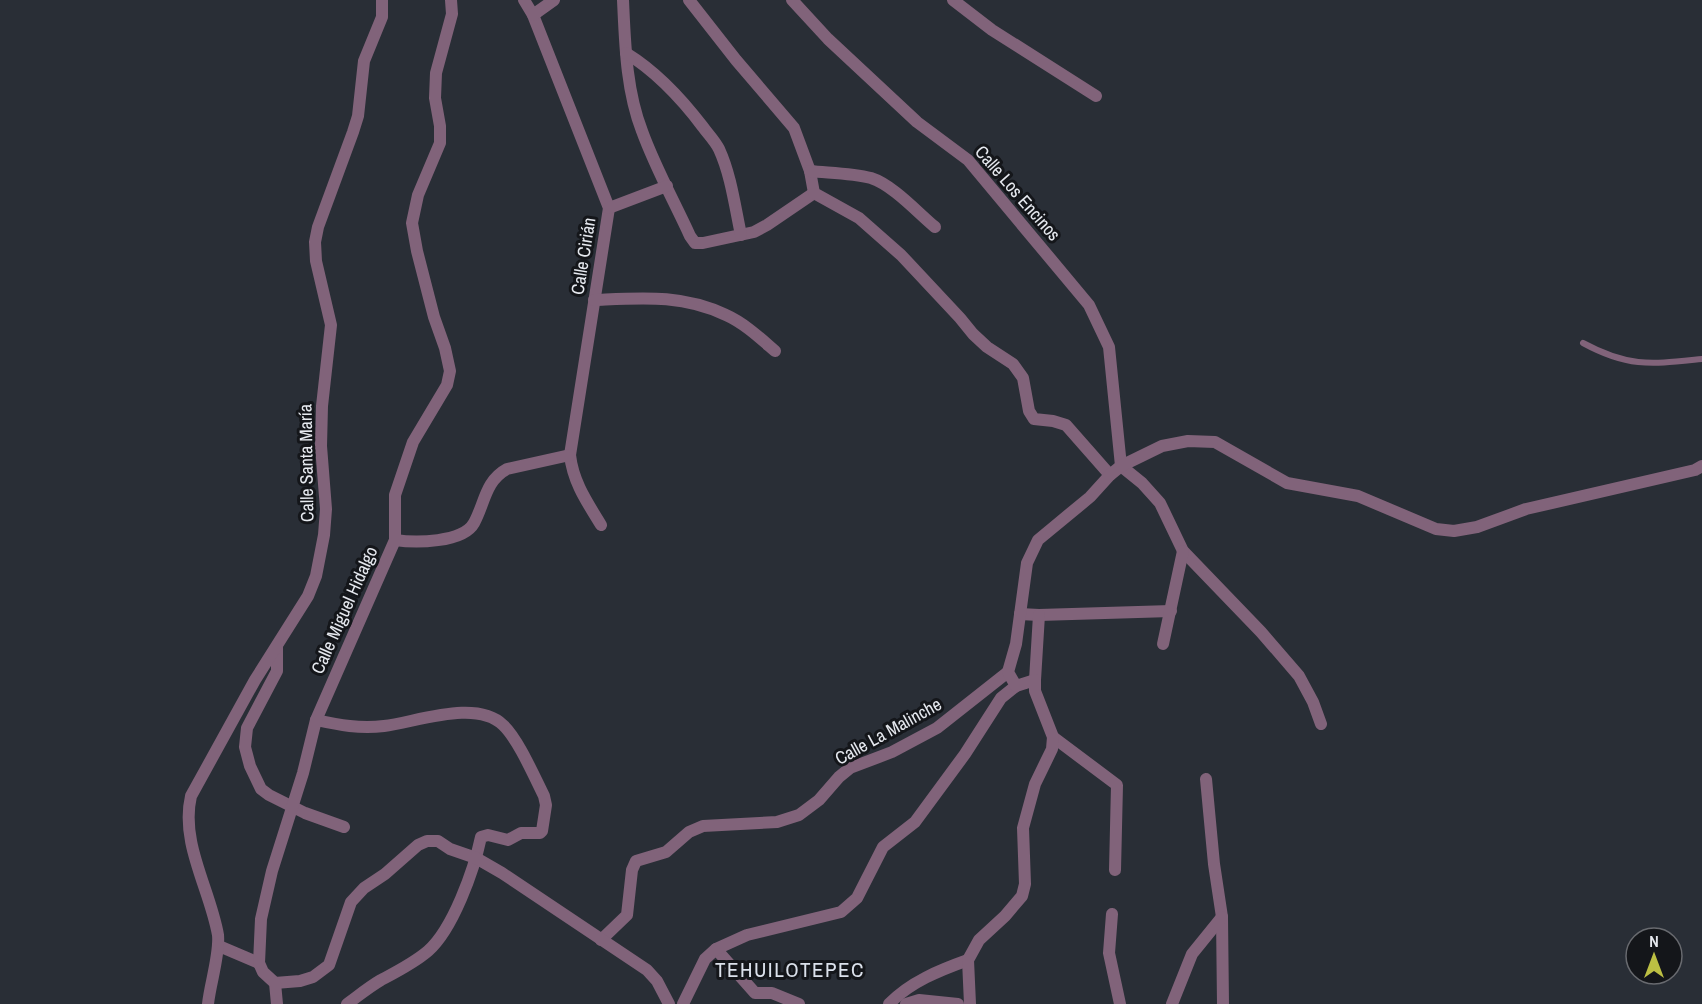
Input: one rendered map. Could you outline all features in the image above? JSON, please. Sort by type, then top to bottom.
[{"type":"street","name":"Calle Santa María","points":[[219,946],[190,834],[188,811],[191,796],[277,644],[308,596],[316,576],[326,509],[321,446],[322,406],[331,325],[316,261],[315,242],[318,227],[358,116],[364,60],[382,16],[382,0]]},
{"type":"street","name":"Calle Miguel Hidalgo","points":[[259,963],[261,919],[272,871],[303,772],[316,720],[395,540],[395,495],[413,442],[447,385],[450,371],[417,251],[412,223],[418,195],[440,143],[440,126],[435,98],[436,72],[452,14],[451,0]]},
{"type":"street","name":"Calle Cirián","points":[[524,0],[533,15],[609,208],[570,455],[572,472],[578,486],[601,525]]},
{"type":"street","points":[[533,15],[554,0]]},
{"type":"street","points":[[622,0],[626,52],[633,98],[641,129],[695,243],[741,235],[767,225],[814,193]]},
{"type":"street","points":[[689,0],[794,128],[810,171],[814,193]]},
{"type":"street","name":"Calle Los Encinos","points":[[792,0],[828,39],[917,122],[968,160],[1089,305],[1109,347],[1121,466]]},
{"type":"street","points":[[953,0],[992,30],[1096,96]]},
{"type":"street","points":[[626,52],[671,88],[689,108],[718,148],[741,235]]},
{"type":"street","points":[[810,171],[850,174],[873,179],[889,187],[935,227]]},
{"type":"street","points":[[609,208],[667,186]]},
{"type":"street","points":[[814,193],[860,218],[901,255],[973,334],[987,347],[1013,364],[1023,378],[1029,411],[1034,419],[1066,425],[1110,475]]},
{"type":"street","points":[[594,300],[656,298],[686,301],[728,315],[775,351]]},
{"type":"street","points":[[1016,686],[1008,672],[1016,644],[1027,563],[1038,540],[1090,497],[1121,466],[1162,446],[1188,441],[1215,442],[1287,483],[1358,496],[1436,529],[1454,531],[1477,527],[1526,509],[1638,484],[1695,470],[1702,466]]},
{"type":"street","points":[[395,540],[411,542],[441,540],[465,532],[473,525],[491,482],[498,474],[507,469],[570,455]]},
{"type":"street","points":[[1121,466],[1142,483],[1160,503],[1184,551],[1261,632],[1299,676],[1313,702],[1321,724]]},
{"type":"street","points":[[1163,644],[1184,551]]},
{"type":"street","points":[[1020,614],[1171,611]]},
{"type":"street","points":[[970,1004],[968,960],[979,940],[1005,916],[1022,896],[1025,884],[1023,828],[1035,784],[1052,749],[1053,737],[1035,691],[1039,615]]},
{"type":"street","points":[[277,644],[277,671],[247,728],[245,747],[250,766],[261,789],[292,806],[344,827]]},
{"type":"street","name":"Calle La Malinche","points":[[601,940],[627,915],[632,870],[636,861],[666,852],[689,832],[703,826],[777,822],[799,815],[819,800],[850,768],[892,752],[937,728],[1008,672]]},
{"type":"street","points":[[683,1004],[705,959],[716,950],[747,935],[841,912],[857,898],[883,847],[915,822],[1002,698],[1016,686],[1035,680]]},
{"type":"street","points":[[316,720],[352,727],[383,726],[463,713],[491,716],[509,731],[544,796],[546,805],[540,833],[521,834],[508,840],[484,835],[481,837],[476,858],[458,904],[431,949],[347,1004]]},
{"type":"street","points":[[1053,737],[1117,785],[1115,870]]},
{"type":"street","points":[[1206,779],[1214,864],[1222,917],[1223,1004]]},
{"type":"street","points":[[275,983],[300,981],[313,977],[329,965],[351,902],[364,888],[385,874],[418,845],[427,841],[438,842],[476,858],[502,873],[646,970],[657,981],[669,1004]]},
{"type":"street","points":[[1112,914],[1109,953],[1120,1004]]},
{"type":"street","points":[[1172,1004],[1192,954],[1222,917]]},
{"type":"street","points":[[208,1004],[219,946],[259,963],[263,972],[275,983],[277,1004]]},
{"type":"street","points":[[716,950],[755,999],[772,993],[799,1004]]},
{"type":"street","points":[[889,1004],[898,995],[920,981],[968,960]]},
{"type":"street","points":[[906,1004],[919,1000],[958,1004]]},
{"type":"lane","points":[[1583,343],[1624,361],[1656,363],[1702,359]]},
{"type":"district","name":"TEHUILOTEPEC","points":[[790,969]]}]
